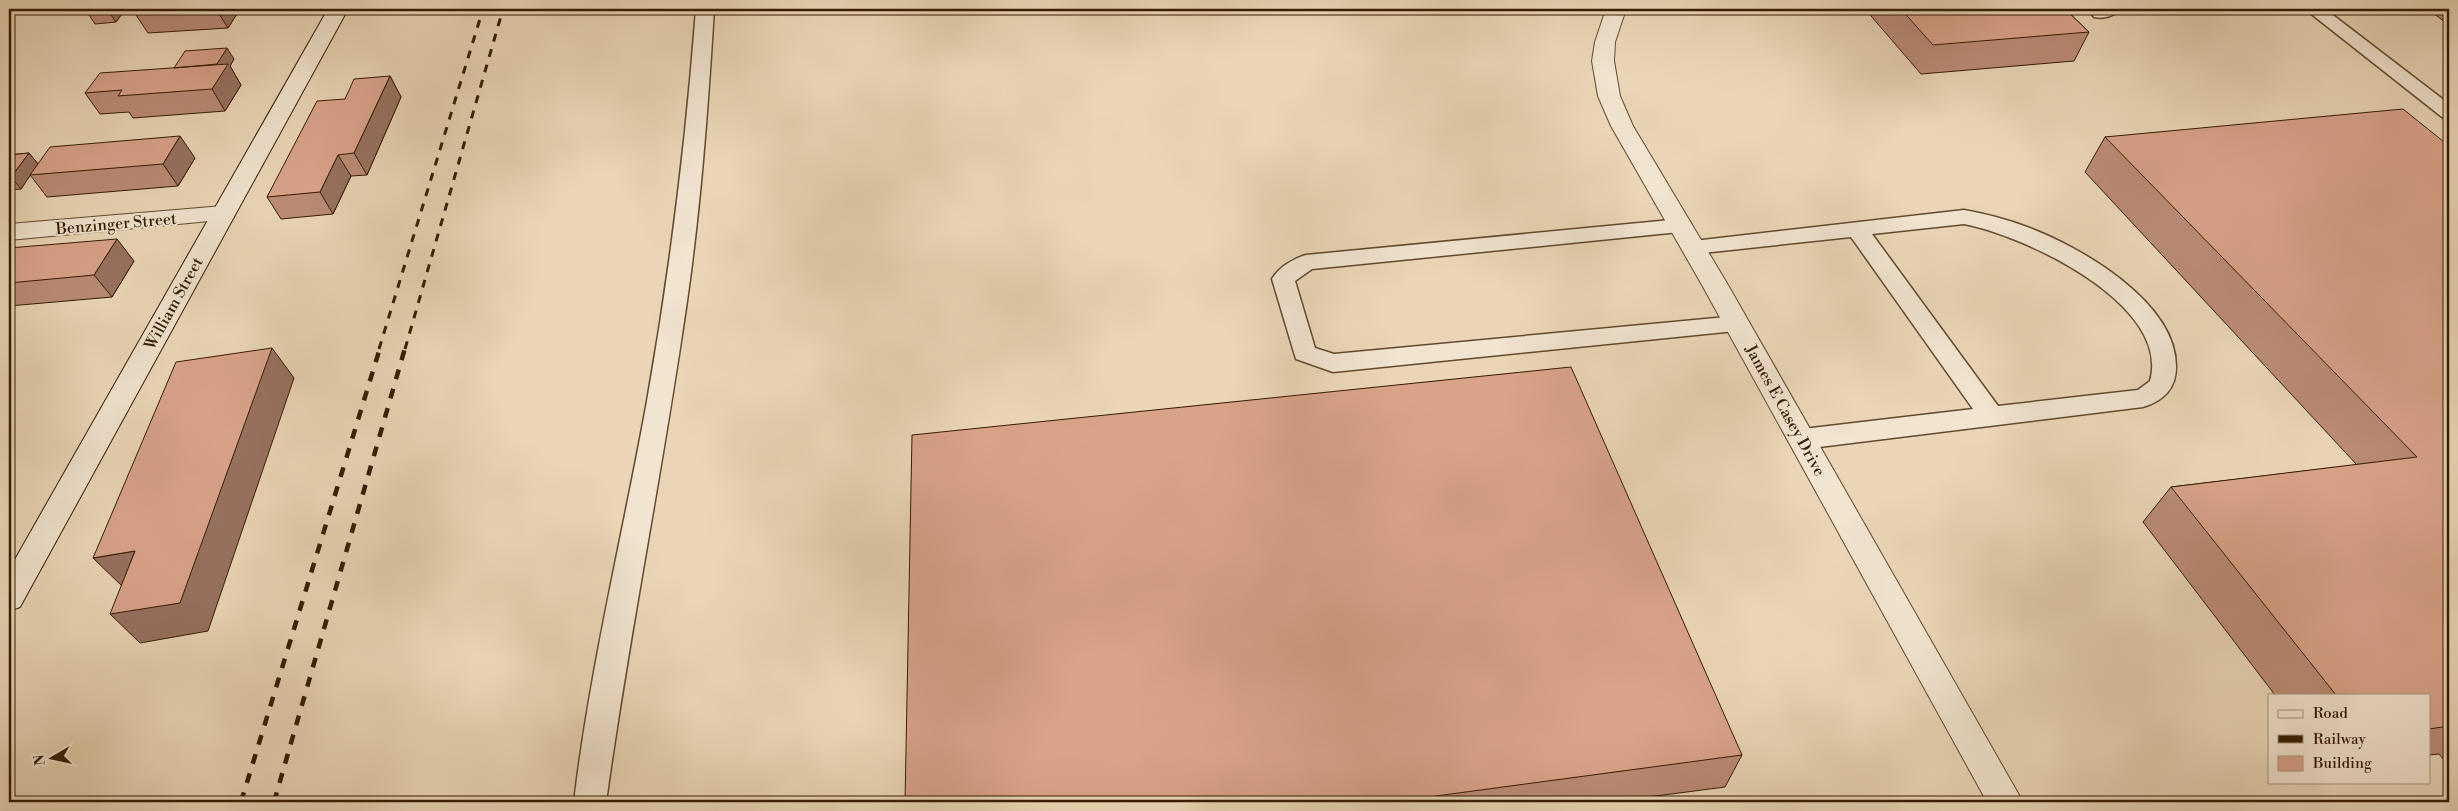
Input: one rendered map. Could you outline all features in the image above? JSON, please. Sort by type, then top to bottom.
[{"type":"street","name":"William Street","points":[[9,598],[338,9]]},
{"type":"street","name":"James E Casey Drive","points":[[1616,9],[1605,42],[1603,61],[1609,96],[1622,126],[1737,324],[2006,802]]},
{"type":"street","name":"Benzinger Street","points":[[9,232],[223,214]]},
{"type":"lane","points":[[590,802],[605,694],[669,341],[698,113],[705,9]]},
{"type":"lane","points":[[2314,9],[2449,113]]},
{"type":"lane","points":[[1737,324],[1333,363],[1305,354],[1283,279],[1306,262],[1687,236],[1857,228],[1964,217],[1983,218],[2013,227],[2073,257],[2134,302],[2154,329],[2164,357],[2164,380],[2157,391],[2144,398],[1802,440]]},
{"type":"lane","points":[[1857,228],[1991,416]]},
{"type":"building","points":[[90,9],[110,9],[108,11],[87,12]]},
{"type":"building","points":[[136,9],[181,9],[134,12]]},
{"type":"building","points":[[1901,9],[2065,9],[2089,32],[1933,45]]},
{"type":"building","points":[[227,48],[217,64],[174,68],[185,51]]},
{"type":"building","points":[[228,64],[212,89],[118,96],[122,90],[85,93],[100,73]]},
{"type":"building","points":[[390,76],[354,153],[338,155],[320,192],[267,197],[317,101],[345,99],[354,79]]},
{"type":"building","points":[[2403,109],[2449,146],[2449,726],[2430,729],[2430,694],[2335,694],[2171,487],[2417,457],[2105,137]]},
{"type":"building","points":[[180,136],[163,164],[30,175],[50,147]]},
{"type":"building","points":[[29,153],[11,177],[9,177],[9,155]]},
{"type":"building","points":[[117,239],[94,275],[9,283],[9,248]]},
{"type":"building","points":[[272,348],[180,603],[110,614],[135,551],[93,558],[176,362]]},
{"type":"building","points":[[1571,367],[1742,755],[1391,802],[905,802],[912,435]]},
{"type":"railway","points":[[379,349],[483,9]]},
{"type":"railway","points":[[405,349],[503,9]]},
{"type":"railway","points":[[241,802],[380,348]]},
{"type":"railway","points":[[274,802],[405,348]]}]
